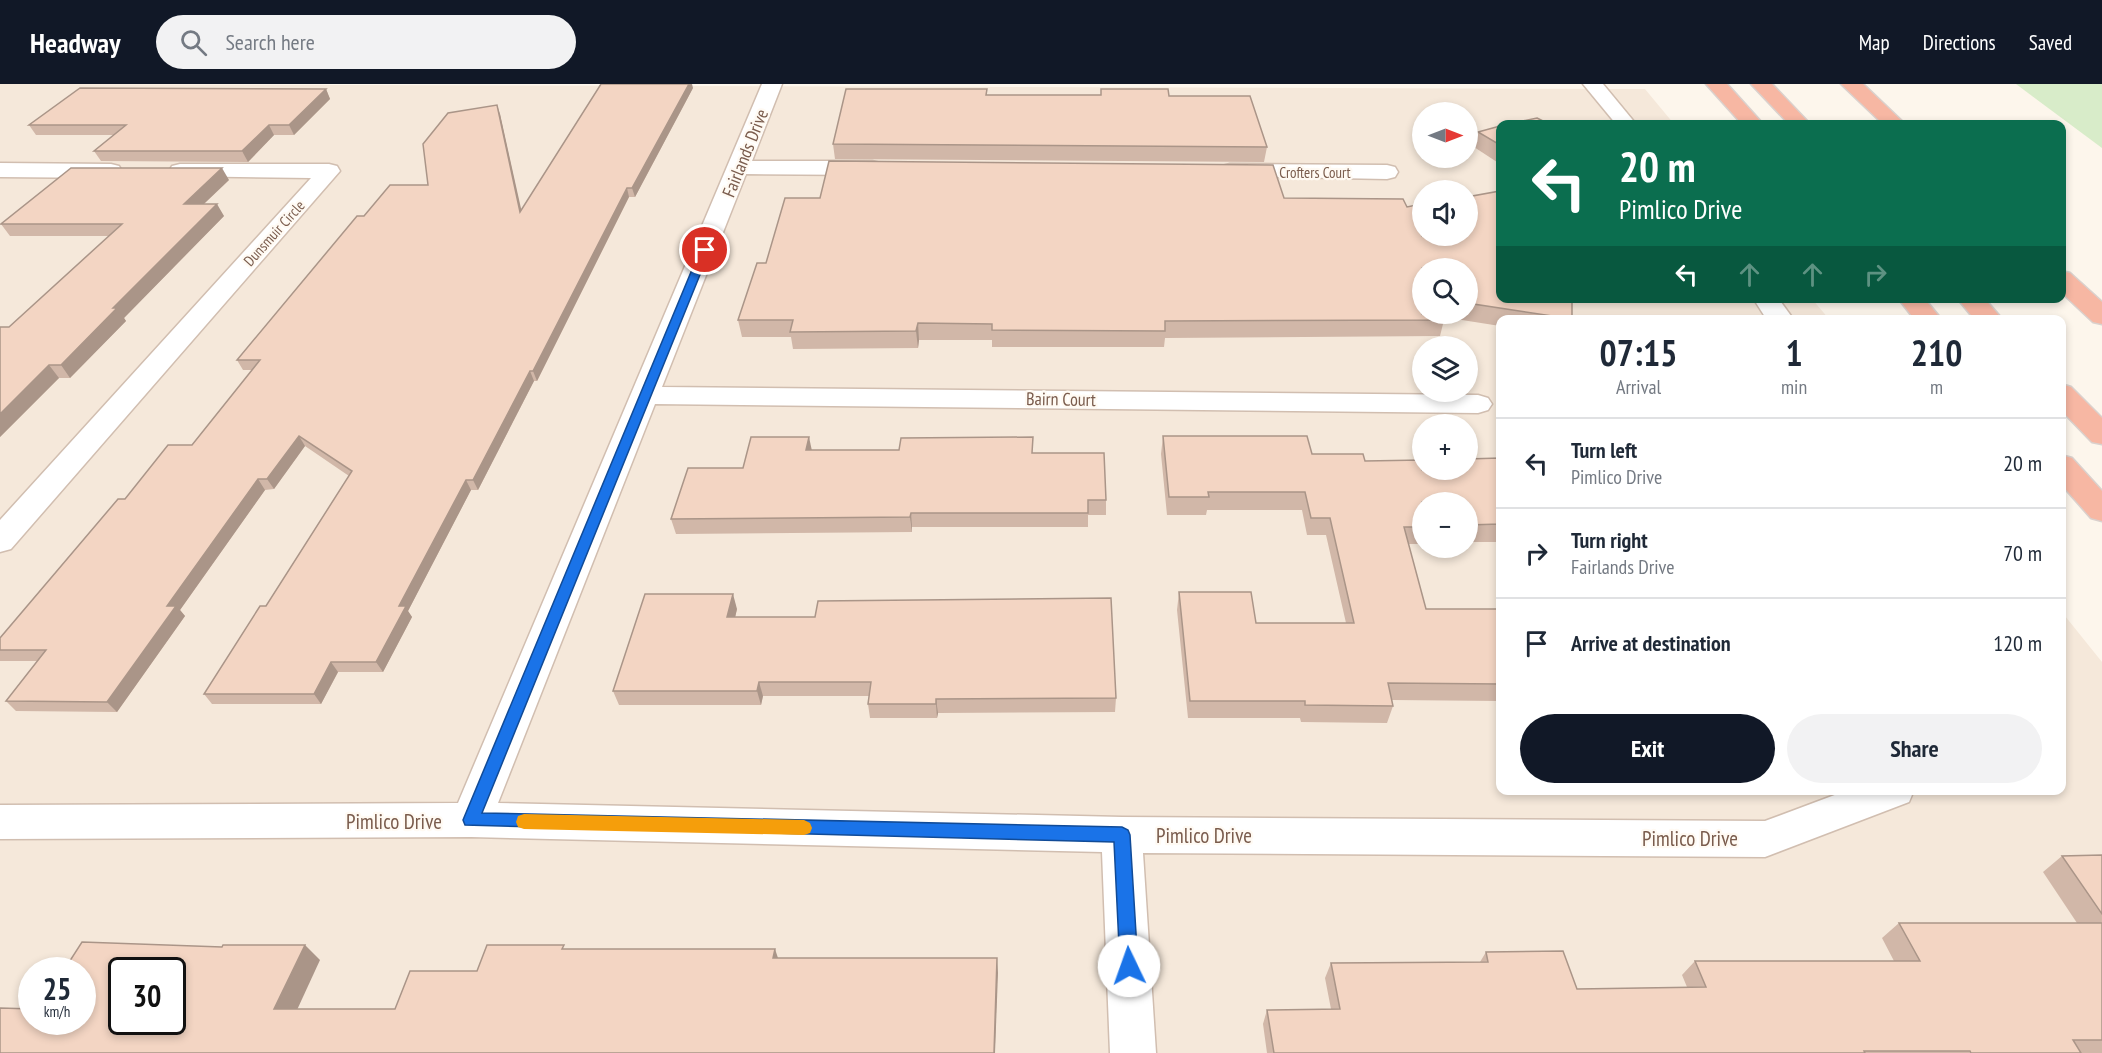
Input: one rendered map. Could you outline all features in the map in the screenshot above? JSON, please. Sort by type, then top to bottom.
[{"type":"highway","points":[[1716,84],[1749,120]]},
{"type":"highway","points":[[1761,84],[1796,120]]},
{"type":"highway","points":[[1851,84],[1891,120]]},
{"type":"highway","points":[[2066,283],[2102,316]]},
{"type":"highway","points":[[1914,303],[1925,315]]},
{"type":"highway","points":[[1974,303],[1985,315]]},
{"type":"highway","points":[[2066,398],[2102,435]]},
{"type":"highway","points":[[2066,470],[2102,510]]},
{"type":"street","name":"Fairlands Drive","points":[[471,820],[772,84]]},
{"type":"street","points":[[1593,84],[1623,120]]},
{"type":"street","points":[[739,167],[892,169]]},
{"type":"street","name":"Dunsmuir Circle","points":[[0,170],[329,171],[0,541]]},
{"type":"street","name":"Crofters Court","points":[[1210,171],[1387,172]]},
{"type":"street","name":"Bairn Court","points":[[644,395],[1478,404]]},
{"type":"street","name":"Pimlico Drive","points":[[0,822],[471,820],[1122,835],[1765,839],[1882,795]]},
{"type":"street","points":[[1122,835],[1134,1053]]},
{"type":"shaded area","points":[[0,84],[1645,89],[1671,120],[1496,120],[1496,303],[1815,303],[1826,315],[1496,315],[1496,795],[2066,795],[2066,617],[2102,662],[2102,1053],[0,1053]]},
{"type":"green space","points":[[2016,84],[2102,84],[2102,148]]},
{"type":"building","points":[[601,84],[689,84],[632,188],[627,188],[533,371],[530,371],[473,480],[466,480],[399,606],[406,606],[376,662],[331,662],[314,694],[204,694],[260,606],[266,606],[352,471],[299,436],[267,479],[258,479],[167,606],[176,606],[107,702],[6,701],[46,650],[0,650],[0,638],[118,499],[125,499],[168,445],[192,445],[260,360],[237,360],[357,216],[364,216],[390,185],[428,185],[423,144],[448,113],[497,105],[520,212]]},
{"type":"building","points":[[80,88],[326,89],[289,125],[269,125],[242,151],[94,151],[126,125],[29,125]]},
{"type":"building","points":[[846,89],[987,89],[986,95],[1101,95],[1101,89],[1168,89],[1169,96],[1250,96],[1267,147],[833,144]]},
{"type":"building","points":[[1496,127],[1496,143],[1478,132]]},
{"type":"building","points":[[829,161],[1273,165],[1284,198],[1403,199],[1407,207],[1412,206],[1412,246],[1478,246],[1478,195],[1496,192],[1496,303],[1572,303],[1572,315],[1546,315],[1478,305],[1478,258],[1412,258],[1412,320],[1165,321],[1165,331],[992,330],[992,324],[918,323],[916,331],[790,332],[793,320],[738,320],[757,263],[766,263],[785,198],[820,198]]},
{"type":"building","points":[[71,168],[222,168],[184,204],[217,204],[113,308],[117,308],[61,365],[49,365],[0,414],[0,327],[9,327],[122,224],[1,224]]},
{"type":"building","points":[[1163,436],[1307,436],[1312,454],[1363,454],[1365,461],[1412,460],[1412,480],[1478,480],[1478,459],[1496,458],[1496,524],[1478,525],[1478,492],[1412,492],[1412,527],[1404,527],[1426,609],[1496,609],[1496,684],[1388,683],[1393,706],[1305,705],[1305,701],[1190,701],[1179,592],[1251,592],[1256,623],[1354,623],[1330,518],[1311,518],[1305,492],[1208,492],[1209,497],[1169,497]]},
{"type":"building","points":[[751,437],[809,437],[806,450],[899,450],[901,438],[1033,437],[1032,453],[1104,453],[1106,500],[1088,500],[1088,513],[911,513],[910,517],[671,519],[688,468],[743,468]]},
{"type":"building","points":[[645,594],[733,594],[727,617],[815,617],[818,601],[1111,598],[1116,698],[936,699],[936,704],[868,704],[871,682],[759,682],[757,691],[613,691]]},
{"type":"building","points":[[2102,855],[2102,914],[2062,856]]},
{"type":"building","points":[[1899,923],[2102,923],[2102,1040],[2073,1040],[2081,1053],[1864,1051],[1865,1053],[1274,1053],[1267,1010],[1340,1009],[1331,963],[1488,962],[1486,952],[1563,951],[1577,989],[1706,987],[1695,961],[1920,961]]},
{"type":"building","points":[[82,942],[222,947],[223,945],[305,945],[274,1009],[395,1009],[410,971],[477,971],[487,945],[564,945],[562,949],[775,949],[773,958],[997,958],[994,1053],[0,1053],[0,1008],[18,1009],[18,1035],[96,1035],[96,957],[72,957]]},
{"type":"slow traffic","points":[[524,822],[804,828]]},
{"type":"route","points":[[705,250],[471,820],[1122,835],[1129,966]]}]
